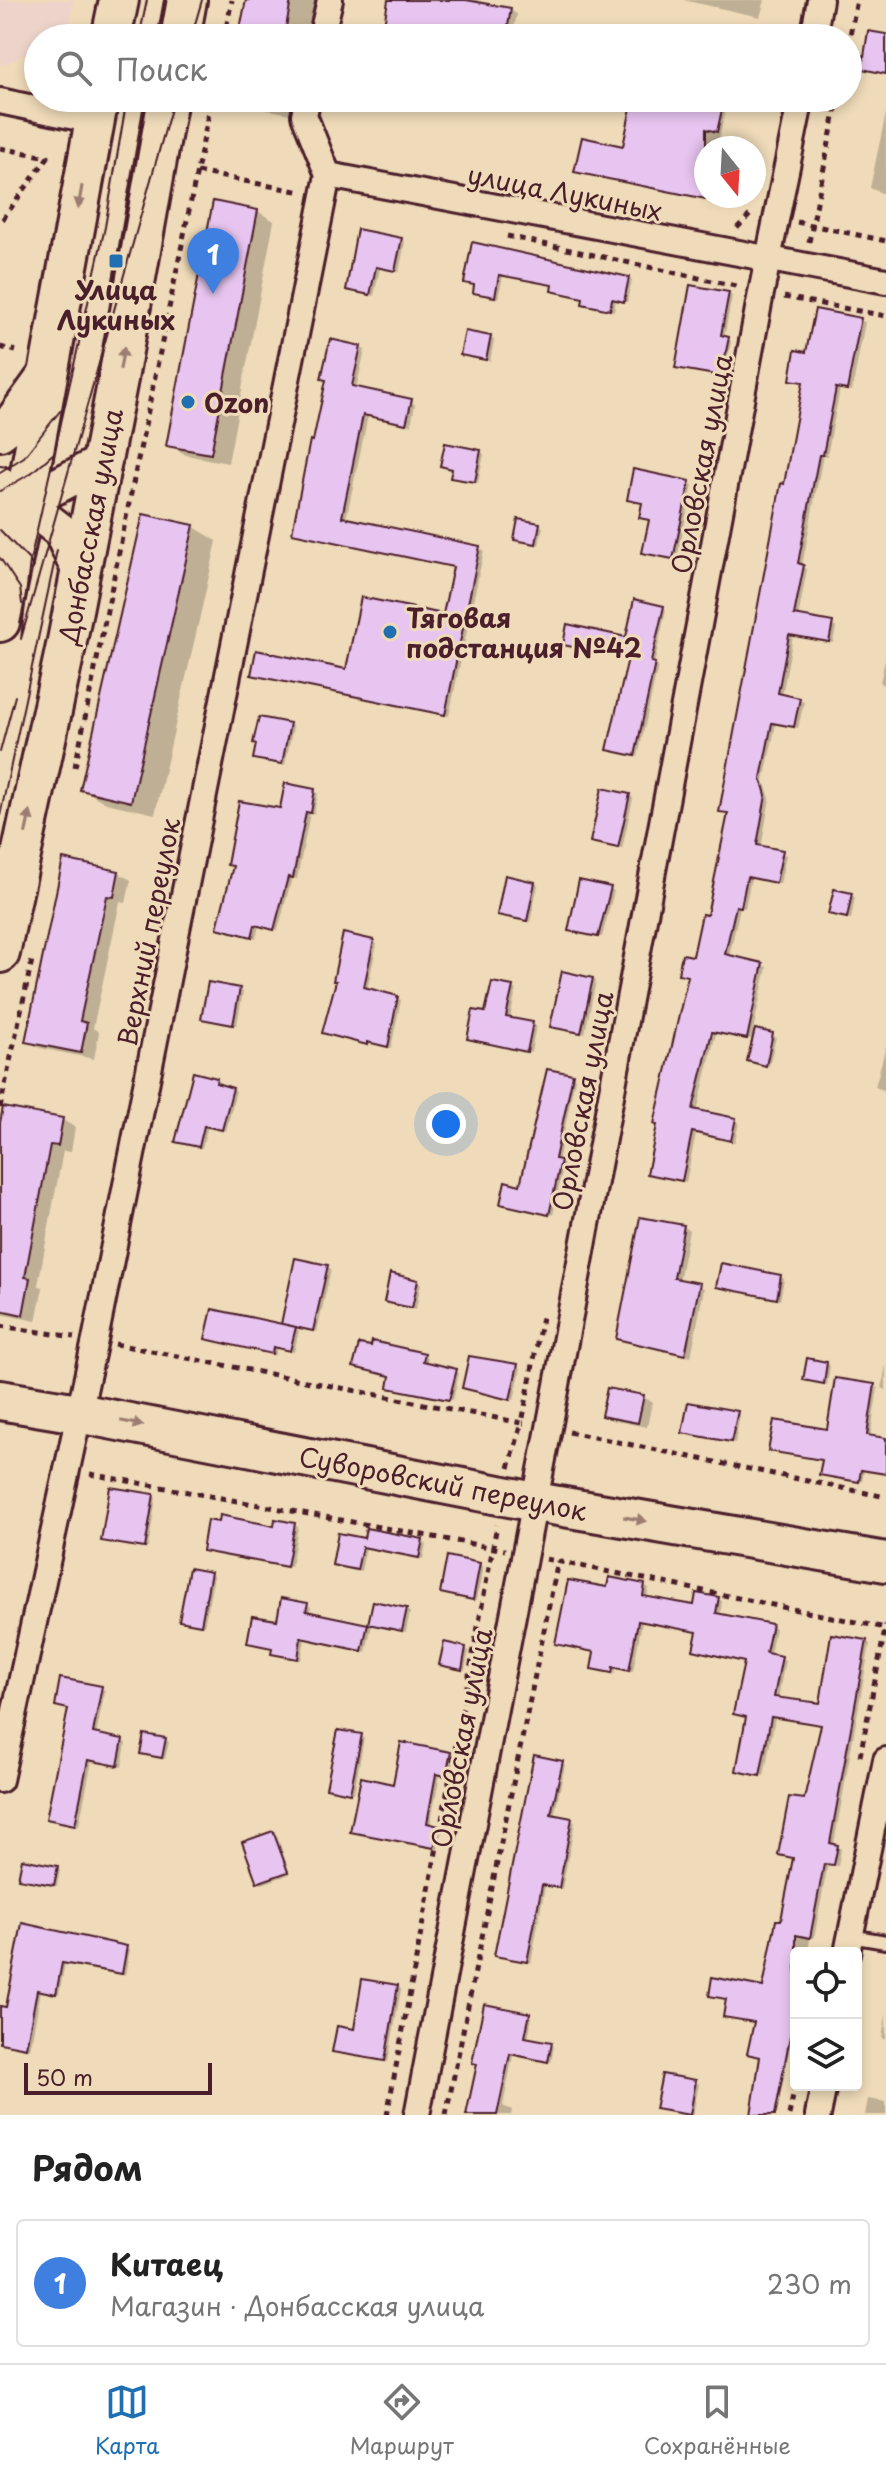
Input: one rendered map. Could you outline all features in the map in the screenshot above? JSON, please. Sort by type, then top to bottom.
[{"type":"main road","points":[[114,24],[119,0]]},
{"type":"main road","points":[[183,24],[187,0]]},
{"type":"main road","points":[[1,605],[8,501],[47,373],[95,112]]},
{"type":"main road","name":"Донбасская улица","points":[[0,953],[102,462],[165,112]]},
{"type":"main road","points":[[0,433],[8,427],[47,373]]},
{"type":"main road","points":[[8,501],[102,462]]},
{"type":"main road","points":[[8,501],[61,531],[80,572]]},
{"type":"main road","name":"Суворовский переулок","points":[[0,1400],[535,1502],[886,1562]]},
{"type":"street","points":[[324,24],[330,0]]},
{"type":"street","points":[[816,24],[820,0]]},
{"type":"street","points":[[0,101],[24,103]]},
{"type":"street","points":[[305,112],[326,186]]},
{"type":"street","name":"Орловская улица","points":[[417,2115],[549,1428],[751,290],[769,259],[798,112]]},
{"type":"street","name":"улица Лукиных","points":[[326,186],[742,253],[886,281]]},
{"type":"street","name":"Верхний переулок","points":[[0,1780],[95,1340],[326,186]]},
{"type":"street","points":[[849,1945],[886,1760]]},
{"type":"street","points":[[818,2115],[823,2091]]},
{"type":"lane","points":[[849,1945],[886,1942]]},
{"type":"path","points":[[227,24],[232,0]]},
{"type":"path","points":[[852,24],[857,0]]},
{"type":"path","points":[[803,266],[835,112]]},
{"type":"path","points":[[0,148],[48,157],[0,223]]},
{"type":"path","points":[[197,172],[326,186]]},
{"type":"path","points":[[751,290],[742,253],[752,208]]},
{"type":"path","points":[[493,233],[751,290],[886,316]]},
{"type":"path","points":[[738,302],[751,290]]},
{"type":"path","points":[[0,347],[16,351]]},
{"type":"path","points":[[522,1423],[543,1313]]},
{"type":"path","points":[[0,1326],[95,1340],[886,1497]]},
{"type":"path","points":[[65,1469],[525,1554],[886,1628]]},
{"type":"path","points":[[387,2115],[493,1548]]},
{"type":"path","points":[[446,2115],[558,1561]]},
{"type":"path","points":[[789,2115],[794,2091]]},
{"type":"shaded area","points":[[0,0],[74,0],[70,24],[24,24],[24,54],[5,65],[0,64]]},
{"type":"building","points":[[246,0],[291,0],[287,24],[241,24]]},
{"type":"building","points":[[388,0],[466,0],[511,8],[508,24],[384,24]]},
{"type":"building","points":[[868,31],[886,34],[886,74],[862,69]]},
{"type":"building","points":[[630,112],[721,112],[717,132],[706,129],[706,136],[694,136],[694,197],[574,172],[582,137],[623,146]]},
{"type":"building","points":[[213,201],[258,210],[211,454],[166,446]]},
{"type":"building","points":[[357,229],[402,238],[395,271],[376,267],[370,295],[346,290]]},
{"type":"building","points":[[472,242],[629,277],[624,302],[612,299],[610,310],[582,304],[583,298],[551,291],[552,285],[499,275],[495,297],[473,293],[474,285],[464,283]]},
{"type":"building","points":[[690,285],[729,292],[721,335],[729,337],[721,376],[675,368]]},
{"type":"building","points":[[815,309],[861,318],[847,390],[836,388],[798,563],[804,565],[794,615],[833,622],[829,642],[789,635],[778,693],[800,698],[794,727],[772,723],[761,778],[766,795],[757,845],[783,850],[776,883],[747,877],[741,907],[736,906],[725,954],[763,963],[747,1039],[712,1032],[693,1109],[736,1118],[731,1141],[692,1132],[682,1181],[647,1174],[657,1125],[654,1124],[688,976],[678,974],[682,954],[693,956],[702,914],[707,915],[728,813],[719,812],[803,382],[790,380],[795,350],[806,352]]},
{"type":"building","points":[[465,331],[491,336],[486,360],[460,355]]},
{"type":"building","points":[[330,339],[361,346],[352,386],[412,399],[406,424],[363,415],[342,517],[480,546],[445,715],[251,675],[256,650],[346,669],[361,597],[443,614],[453,567],[292,533],[310,440],[313,441],[326,380],[321,379]]},
{"type":"building","points":[[445,443],[481,450],[475,482],[450,478],[452,469],[440,466]]},
{"type":"building","points":[[633,469],[690,481],[673,559],[642,553],[649,520],[639,518],[642,503],[627,500]]},
{"type":"building","points":[[143,514],[194,525],[131,802],[80,790]]},
{"type":"building","points":[[518,519],[540,523],[536,544],[514,540]]},
{"type":"building","points":[[634,599],[664,606],[635,756],[607,750],[628,658],[563,645],[567,624],[626,637]]},
{"type":"building","points":[[259,717],[290,723],[282,764],[253,759]]},
{"type":"building","points":[[285,783],[315,789],[311,813],[306,812],[293,878],[288,877],[274,930],[255,925],[252,937],[217,928],[233,866],[227,865],[239,801],[280,808]]},
{"type":"building","points":[[602,788],[630,794],[618,848],[590,842]]},
{"type":"building","points":[[63,859],[119,871],[114,897],[107,896],[80,1021],[87,1023],[81,1053],[25,1042]]},
{"type":"building","points":[[505,875],[535,882],[527,921],[497,915]]},
{"type":"building","points":[[579,880],[611,887],[598,937],[568,931]]},
{"type":"building","points":[[834,889],[852,893],[847,918],[828,914]]},
{"type":"building","points":[[343,933],[374,940],[364,987],[398,996],[388,1047],[367,1042],[367,1045],[322,1033],[336,981],[333,981]]},
{"type":"building","points":[[562,971],[593,978],[581,1033],[550,1027]]},
{"type":"building","points":[[208,982],[240,988],[233,1025],[201,1019]]},
{"type":"building","points":[[492,982],[513,986],[506,1017],[533,1022],[527,1052],[467,1039],[473,1010],[485,1012]]},
{"type":"building","points":[[755,1029],[773,1033],[766,1066],[747,1061]]},
{"type":"building","points":[[547,1069],[573,1074],[555,1159],[561,1160],[549,1215],[500,1204],[505,1181],[520,1185]]},
{"type":"building","points":[[193,1072],[217,1078],[216,1083],[233,1088],[222,1130],[204,1126],[199,1147],[175,1142]]},
{"type":"building","points":[[3,1107],[63,1118],[58,1146],[50,1145],[25,1277],[30,1278],[23,1315],[0,1310],[0,1123]]},
{"type":"building","points":[[640,1217],[684,1225],[674,1278],[700,1283],[685,1355],[616,1339]]},
{"type":"building","points":[[295,1258],[328,1265],[313,1331],[281,1324]]},
{"type":"building","points":[[721,1263],[781,1275],[777,1299],[716,1287]]},
{"type":"building","points":[[390,1273],[418,1280],[412,1308],[384,1302]]},
{"type":"building","points":[[212,1309],[296,1327],[290,1351],[273,1347],[272,1354],[205,1339]]},
{"type":"building","points":[[372,1341],[425,1353],[423,1361],[457,1369],[449,1400],[388,1388],[390,1376],[353,1367],[359,1344],[371,1346]]},
{"type":"building","points":[[469,1356],[518,1364],[510,1400],[462,1388]]},
{"type":"building","points":[[807,1358],[827,1362],[824,1384],[803,1380]]},
{"type":"building","points":[[835,1378],[875,1384],[867,1435],[886,1438],[886,1474],[861,1470],[859,1482],[819,1475],[822,1460],[768,1451],[774,1420],[827,1429]]},
{"type":"building","points":[[607,1388],[644,1395],[638,1423],[601,1416]]},
{"type":"building","points":[[688,1402],[738,1411],[731,1442],[682,1433]]},
{"type":"building","points":[[110,1487],[154,1494],[145,1548],[101,1541]]},
{"type":"building","points":[[220,1515],[274,1526],[275,1519],[295,1523],[287,1567],[202,1551],[207,1520],[219,1522]]},
{"type":"building","points":[[366,1528],[423,1539],[419,1558],[362,1547],[357,1570],[332,1565],[338,1533],[364,1538]]},
{"type":"building","points":[[447,1556],[480,1563],[473,1600],[440,1593]]},
{"type":"building","points":[[189,1568],[211,1572],[201,1625],[179,1621]]},
{"type":"building","points":[[609,1577],[645,1584],[643,1596],[694,1605],[696,1593],[719,1597],[716,1613],[772,1624],[766,1653],[782,1656],[774,1697],[820,1703],[831,1634],[867,1640],[830,1843],[838,1845],[834,1865],[824,1864],[810,1938],[796,1935],[796,1947],[790,1947],[790,2036],[775,2115],[751,2115],[760,2057],[747,2054],[754,2022],[723,2017],[726,1999],[709,1996],[712,1977],[763,1987],[776,1920],[781,1920],[793,1858],[778,1855],[789,1797],[804,1799],[821,1725],[771,1717],[760,1776],[736,1771],[746,1717],[733,1714],[744,1662],[693,1650],[697,1632],[638,1621],[629,1671],[613,1667],[612,1673],[591,1669],[594,1652],[555,1644],[568,1580],[607,1587]]},
{"type":"building","points":[[281,1598],[308,1603],[306,1611],[368,1624],[362,1651],[301,1638],[298,1659],[271,1654],[272,1648],[247,1643],[252,1616],[277,1620]]},
{"type":"building","points":[[373,1601],[407,1608],[402,1631],[368,1624]]},
{"type":"building","points":[[444,1642],[466,1647],[462,1670],[439,1665]]},
{"type":"building","points":[[60,1678],[102,1686],[93,1733],[123,1739],[118,1766],[88,1760],[75,1825],[46,1819],[68,1709],[55,1706]]},
{"type":"building","points":[[338,1730],[362,1734],[350,1793],[326,1788]]},
{"type":"building","points":[[144,1734],[166,1738],[162,1758],[140,1754]]},
{"type":"building","points":[[401,1742],[451,1752],[446,1776],[436,1774],[427,1823],[439,1826],[434,1848],[350,1832],[361,1777],[393,1784]]},
{"type":"building","points":[[534,1755],[563,1761],[551,1814],[572,1818],[559,1888],[542,1885],[527,1962],[494,1956]]},
{"type":"building","points":[[273,1831],[288,1872],[257,1883],[242,1842]]},
{"type":"building","points":[[22,1859],[58,1866],[54,1885],[18,1879]]},
{"type":"building","points":[[22,1923],[127,1946],[122,1974],[62,1963],[56,1994],[37,1990],[26,2048],[0,2043],[0,2006],[6,2007]]},
{"type":"building","points":[[362,1979],[398,1985],[385,2061],[332,2052],[337,2026],[354,2029]]},
{"type":"building","points":[[484,2004],[530,2013],[525,2037],[552,2042],[548,2062],[510,2054],[497,2115],[466,2115],[477,2064],[472,2063]]},
{"type":"building","points":[[662,2074],[696,2080],[690,2115],[655,2109]]},
{"type":"tram line","points":[[142,24],[147,0]]},
{"type":"tram line","points":[[160,24],[164,0]]},
{"type":"tram line","points":[[195,24],[202,0]]},
{"type":"tram line","points":[[125,112],[105,227],[30,561],[21,639],[170,112]]},
{"type":"tram line","points":[[113,280],[143,112]]},
{"type":"tram line","points":[[0,472],[24,457],[60,411]]},
{"type":"tram line","points":[[0,491],[30,474],[54,453]]},
{"type":"tram line","points":[[0,530],[33,568]]},
{"type":"tram line","points":[[0,816],[57,550]]},
{"type":"tram line","points":[[0,558],[20,588],[22,604]]},
{"type":"tram line","points":[[0,752],[15,696]]},
{"type":"place","name":"Улица Лукиных","points":[[116,261]]},
{"type":"place","name":"Китаец","points":[[213,294]]},
{"type":"place","name":"Ozon","points":[[188,402]]},
{"type":"place","name":"Тяговая подстанция №42","points":[[390,632]]}]
